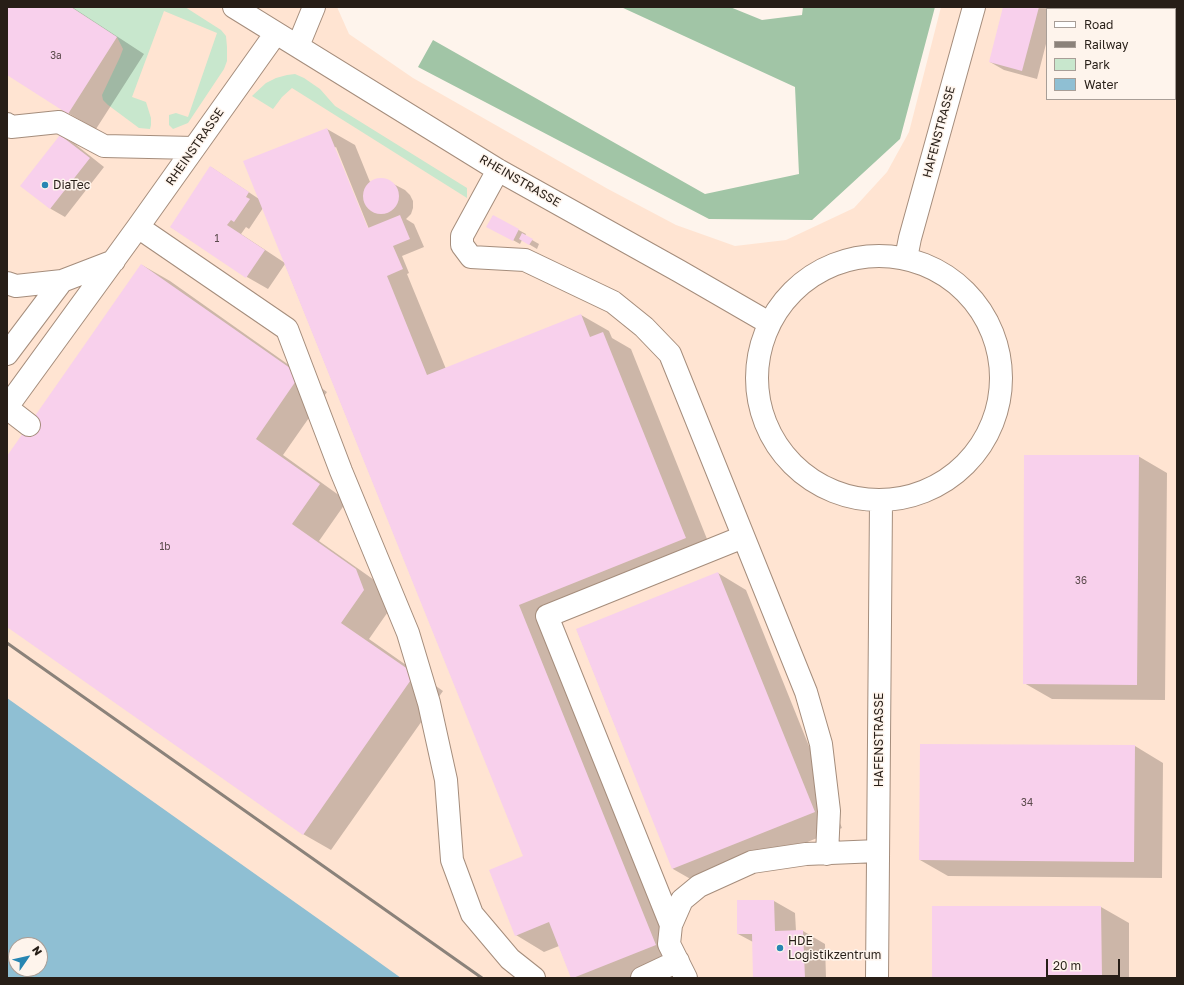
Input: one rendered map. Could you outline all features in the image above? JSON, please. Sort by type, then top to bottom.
[{"type":"street","name":"RHEINSTRASSE","points":[[234,7],[498,170],[680,271],[769,323]]},
{"type":"street","points":[[298,46],[314,7]]},
{"type":"street","name":"HAFENSTRASSE","points":[[906,258],[910,238],[974,7]]},
{"type":"street","name":"RHEINSTRASSE","points":[[7,408],[114,261],[276,33]]},
{"type":"street","points":[[7,124],[11,127],[59,122],[104,146],[194,148]]},
{"type":"street","points":[[498,170],[462,236],[462,245],[471,257],[525,260],[613,302],[644,327],[670,354],[806,692],[821,744],[829,811],[827,854]]},
{"type":"street","points":[[138,227],[287,328],[341,471],[408,633],[429,703],[446,780],[452,860],[472,914],[510,959],[534,978]]},
{"type":"street","points":[[873,256],[906,258],[939,271],[967,293],[988,322],[1000,355],[1001,391],[993,426],[974,456],[949,480],[916,496],[881,502],[846,497],[813,482],[786,458],[774,440],[767,428],[757,393],[758,357],[769,323],[787,296],[812,275],[841,261],[873,256]]},
{"type":"street","points":[[7,283],[16,286],[62,281],[114,261]]},
{"type":"street","points":[[7,354],[62,281]]},
{"type":"street","points":[[7,408],[29,425]]},
{"type":"street","name":"HAFENSTRASSE","points":[[878,978],[881,502]]},
{"type":"street","points":[[671,925],[547,616],[743,537]]},
{"type":"street","points":[[642,978],[682,970],[669,944],[671,925],[682,900],[699,886],[752,862],[806,854],[878,851]]},
{"type":"shaded area","points":[[7,7],[337,7],[349,34],[413,78],[608,189],[676,225],[735,246],[786,240],[854,208],[887,172],[909,132],[941,7],[1177,7],[1177,978],[7,978]]},
{"type":"green space","points":[[71,7],[185,7],[221,30],[226,36],[227,61],[224,69],[188,123],[173,129],[169,125],[169,115],[176,113],[188,117],[217,33],[164,11],[132,97],[146,102],[151,118],[150,129],[139,128],[103,100],[102,95],[123,49],[117,37]]},
{"type":"green space","points":[[621,7],[730,7],[762,20],[802,15],[803,7],[935,7],[900,139],[812,220],[709,219],[418,67],[433,40],[705,194],[799,174],[795,87]]},
{"type":"green space","points":[[295,74],[304,78],[320,89],[335,106],[467,188],[467,198],[292,88],[282,97],[273,109],[252,96],[266,83],[276,78]]},
{"type":"water","points":[[7,698],[327,925],[401,978],[7,978]]},
{"type":"building","points":[[7,7],[71,7],[117,37],[68,114],[7,75]]},
{"type":"building","points":[[1003,7],[1039,7],[1022,71],[989,62]]},
{"type":"building","points":[[327,128],[368,228],[400,215],[410,239],[393,246],[403,269],[387,276],[427,375],[581,314],[590,337],[603,332],[686,538],[519,605],[656,945],[573,978],[571,978],[549,922],[515,936],[489,870],[523,856],[243,161]]},
{"type":"building","points":[[60,135],[90,158],[50,209],[20,186]]},
{"type":"building","points":[[210,166],[249,192],[246,197],[250,199],[234,222],[231,220],[227,225],[265,250],[246,278],[170,227]]},
{"type":"building","points":[[385,178],[394,183],[398,189],[398,203],[394,209],[385,214],[377,214],[368,209],[364,203],[363,192],[368,183],[374,179]]},
{"type":"building","points":[[493,215],[519,229],[513,241],[486,227]]},
{"type":"building","points":[[522,233],[533,239],[529,245],[519,239]]},
{"type":"building","points":[[141,264],[300,375],[256,439],[320,484],[292,524],[356,569],[364,590],[341,623],[415,674],[303,835],[7,627],[7,456]]},
{"type":"building","points":[[1024,455],[1139,455],[1137,685],[1023,684]]},
{"type":"building","points":[[718,572],[815,812],[672,869],[576,629]]},
{"type":"building","points":[[920,744],[1135,745],[1134,862],[919,860]]},
{"type":"building","points":[[737,900],[774,900],[775,931],[803,930],[805,978],[753,978],[752,934],[737,934]]},
{"type":"building","points":[[932,906],[1101,906],[1102,978],[932,978]]},
{"type":"railway","points":[[7,643],[482,978]]},
{"type":"place","name":"DiaTec","points":[[45,185]]},
{"type":"place","name":"HDE Logistikzentrum","points":[[780,948]]}]
